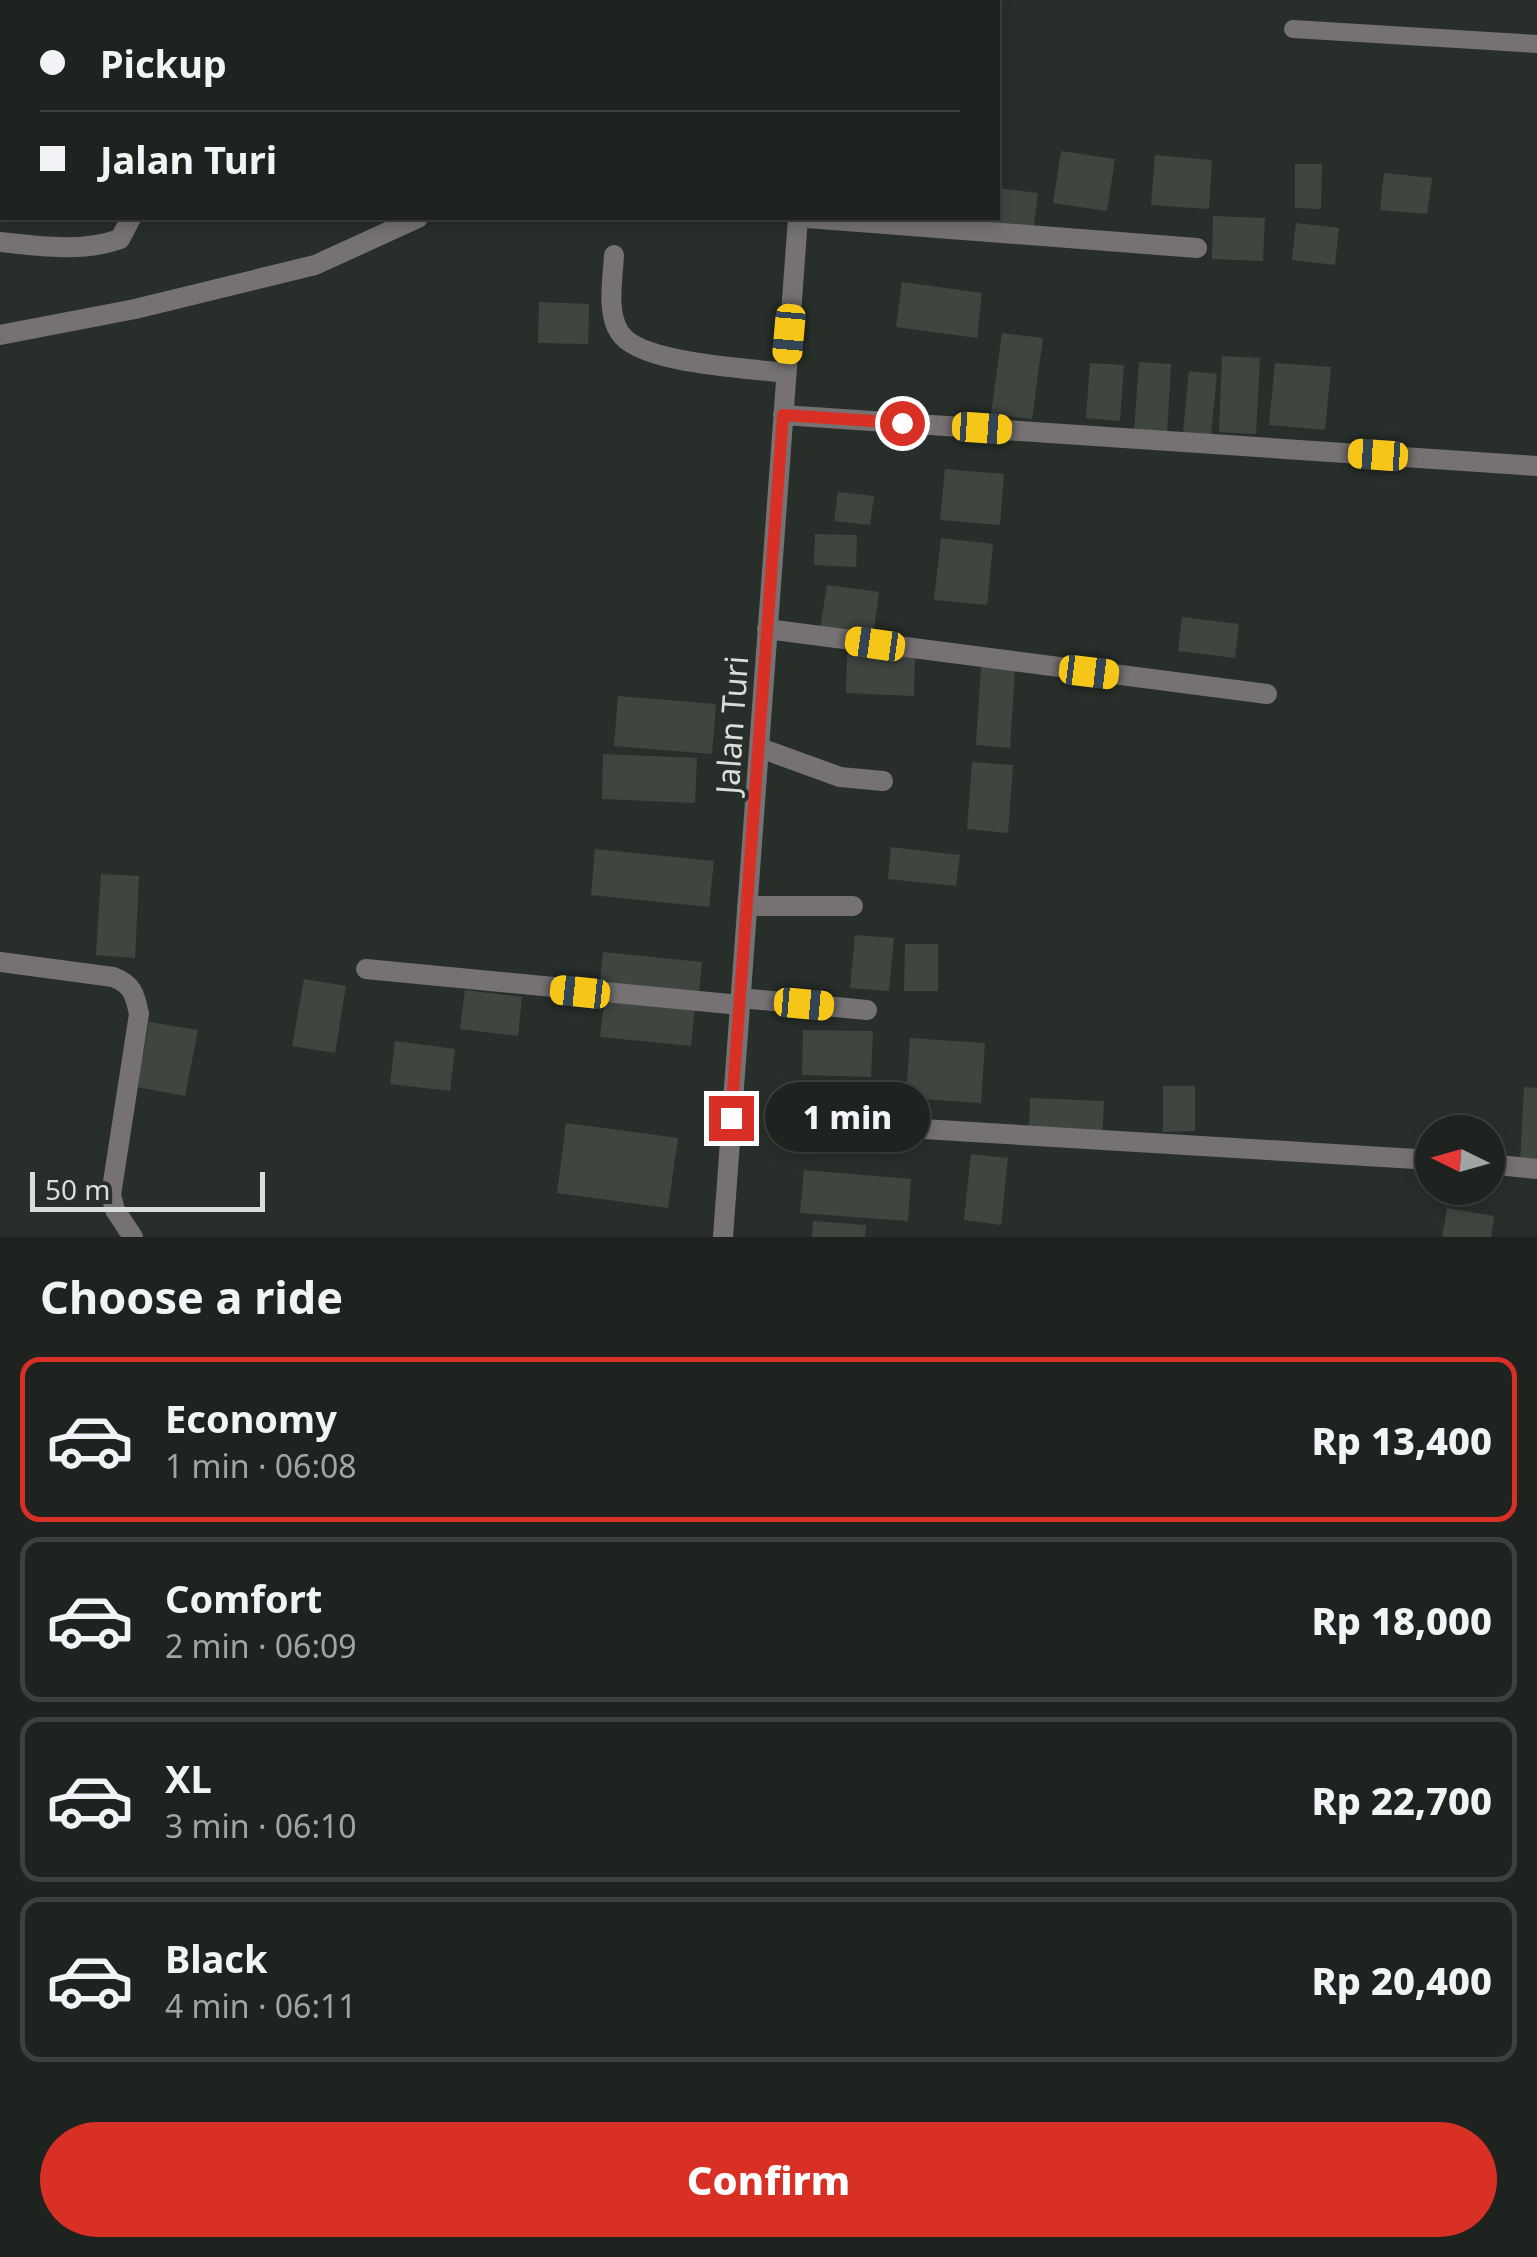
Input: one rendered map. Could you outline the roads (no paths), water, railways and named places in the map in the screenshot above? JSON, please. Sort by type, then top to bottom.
[{"type":"street","points":[[0,242],[69,248],[100,246],[120,238],[130,220]]},
{"type":"street","points":[[0,336],[135,310],[315,264],[414,220]]},
{"type":"street","name":"Jalan Turi","points":[[723,1237],[798,220]]},
{"type":"street","points":[[833,220],[1198,248]]},
{"type":"street","points":[[614,255],[613,317],[631,346],[655,354],[786,373]]},
{"type":"street","points":[[783,415],[1537,466]]},
{"type":"street","points":[[767,630],[1267,694]]},
{"type":"street","points":[[760,748],[840,776],[883,781]]},
{"type":"street","points":[[747,906],[853,906]]},
{"type":"street","points":[[0,962],[113,976],[128,982],[136,995],[139,1014],[112,1195],[115,1210],[133,1237]]},
{"type":"street","points":[[366,970],[867,1010]]},
{"type":"street","points":[[824,1123],[1415,1159]]},
{"type":"street","points":[[1505,1166],[1537,1169]]},
{"type":"lane","points":[[1293,29],[1537,44]]}]
